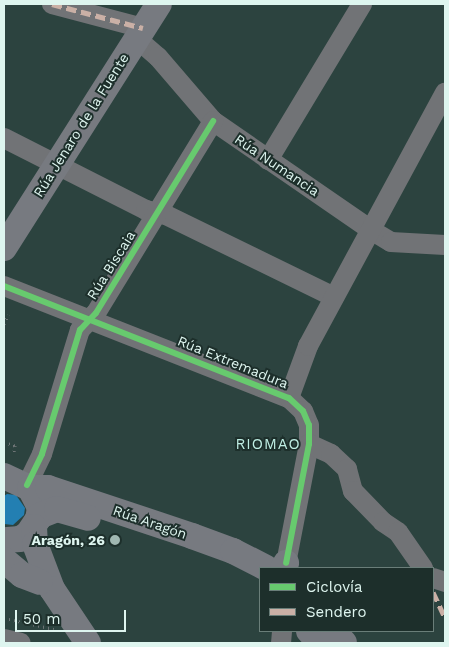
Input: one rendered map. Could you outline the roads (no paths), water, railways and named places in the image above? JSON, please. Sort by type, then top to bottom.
[{"type":"main road","name":"Rúa Jenaro de la Fuente","points":[[4,248],[146,18]]},
{"type":"main road","points":[[15,477],[38,501],[36,544],[46,586]]},
{"type":"main road","name":"Rúa Aragón","points":[[15,477],[233,551],[259,568]]},
{"type":"main road","name":"Rúa Aragón","points":[[4,541],[20,539],[50,509],[62,510],[199,555],[259,572]]},
{"type":"main road","points":[[4,541],[46,586],[88,643]]},
{"type":"main road","points":[[4,560],[22,575],[46,586]]},
{"type":"main road","points":[[310,632],[320,643]]},
{"type":"main road","points":[[334,632],[344,643]]},
{"type":"street","points":[[52,4],[146,18]]},
{"type":"street","points":[[268,160],[362,4]]},
{"type":"street","name":"Rúa Numancia","points":[[146,18],[158,56],[213,121],[391,242],[445,245]]},
{"type":"street","points":[[289,398],[308,346],[445,93]]},
{"type":"street","name":"Rúa Biscaia","points":[[15,477],[38,465],[80,330],[96,313],[213,121]]},
{"type":"street","points":[[4,138],[146,210],[157,212],[334,297]]},
{"type":"street","name":"Rúa Extremadura","points":[[4,286],[88,321],[188,356],[289,398],[308,418],[309,444],[271,567]]},
{"type":"street","points":[[309,444],[331,454],[347,468],[353,491],[383,522],[398,532],[422,567]]},
{"type":"street","points":[[4,640],[21,643]]},
{"type":"water","points":[[7,494],[16,495],[25,508],[24,515],[13,525],[4,524],[4,496]]},
{"type":"place","name":"Aragón, 26","points":[[115,540]]},
{"type":"district","name":"RIOMAO","points":[[268,445]]}]
